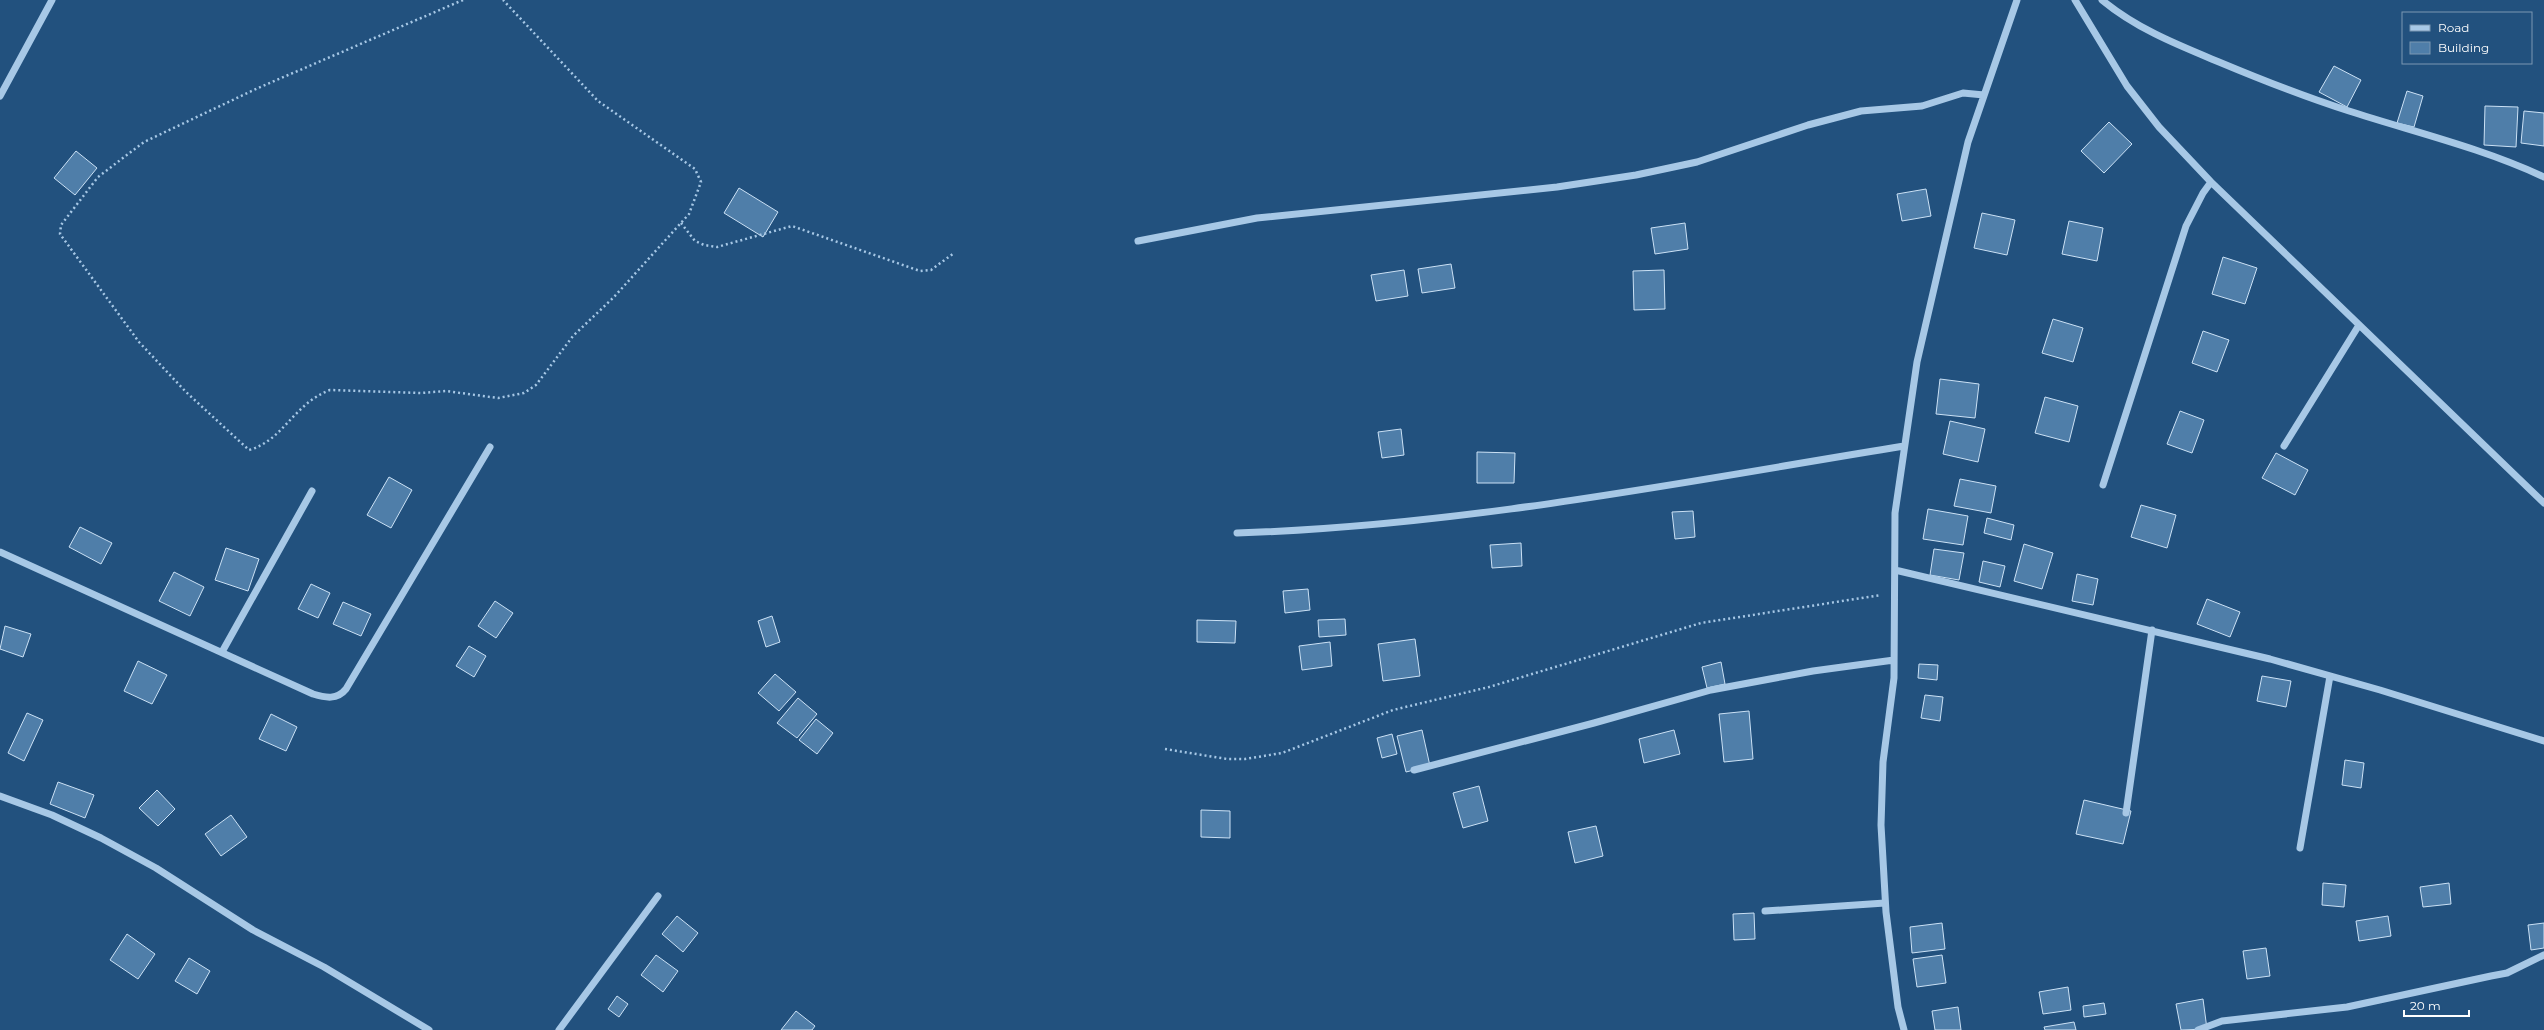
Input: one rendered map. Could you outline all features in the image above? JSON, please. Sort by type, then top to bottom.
[{"type":"street","points":[[0,96],[52,0]]},
{"type":"street","points":[[1904,1030],[1898,1007],[1885,903],[1881,825],[1882,762],[1894,660],[1895,513],[1917,362],[1968,142],[2017,0]]},
{"type":"street","points":[[2075,0],[2127,86],[2159,127],[2210,182],[2544,503]]},
{"type":"street","points":[[2102,0],[2124,17],[2166,41],[2347,110],[2495,157],[2544,177]]},
{"type":"street","points":[[1138,241],[1265,218],[1528,190],[1636,175],[1697,162],[1808,125],[1861,111],[1922,106],[1963,94],[1984,95]]},
{"type":"street","points":[[2104,485],[2186,226],[2202,192],[2210,182]]},
{"type":"street","points":[[2284,446],[2359,325]]},
{"type":"street","points":[[1237,533],[1297,531],[1406,522],[1509,510],[1904,446]]},
{"type":"street","points":[[0,552],[320,696],[332,698],[342,694],[490,447]]},
{"type":"street","points":[[222,652],[312,491]]},
{"type":"street","points":[[1895,570],[2152,630],[2330,676],[2544,741]]},
{"type":"street","points":[[2126,813],[2152,630]]},
{"type":"street","points":[[1414,770],[1594,723],[1711,690],[1813,671],[1894,660]]},
{"type":"street","points":[[2300,848],[2330,676]]},
{"type":"street","points":[[0,796],[52,815],[101,838],[156,868],[253,930],[324,967],[428,1030]]},
{"type":"street","points":[[559,1030],[658,896]]},
{"type":"street","points":[[1765,911],[1885,903]]},
{"type":"street","points":[[2198,1030],[2222,1021],[2347,1007],[2507,973],[2544,954]]},
{"type":"path","points":[[463,0],[258,88],[144,142],[98,177],[61,225],[60,234],[139,342],[186,392],[249,450],[262,446],[279,432],[303,405],[316,395],[330,390],[421,393],[446,390],[498,398],[524,393],[536,385],[573,336],[614,297],[689,214],[701,182],[695,169],[598,101],[503,0]]},
{"type":"path","points":[[681,223],[695,241],[704,245],[717,246],[792,226],[920,271],[931,270],[954,253]]},
{"type":"path","points":[[1165,749],[1228,759],[1245,759],[1282,754],[1387,712],[1489,687],[1701,623],[1895,593]]},
{"type":"building","points":[[2334,66],[2361,80],[2347,107],[2319,92]]},
{"type":"building","points":[[2407,91],[2423,96],[2414,127],[2397,123]]},
{"type":"building","points":[[2485,106],[2518,107],[2516,147],[2484,145]]},
{"type":"building","points":[[2524,111],[2544,113],[2544,146],[2521,143]]},
{"type":"building","points":[[2109,122],[2132,144],[2104,173],[2081,151]]},
{"type":"building","points":[[76,151],[97,168],[75,195],[54,178]]},
{"type":"building","points":[[739,188],[778,212],[763,237],[724,213]]},
{"type":"building","points":[[1926,189],[1931,216],[1902,221],[1897,194]]},
{"type":"building","points":[[1982,213],[2015,220],[2007,255],[1974,248]]},
{"type":"building","points":[[2069,221],[2103,228],[2097,261],[2062,254]]},
{"type":"building","points":[[1685,223],[1688,249],[1655,254],[1651,228]]},
{"type":"building","points":[[2223,257],[2257,268],[2245,304],[2212,294]]},
{"type":"building","points":[[1451,264],[1455,288],[1422,293],[1418,269]]},
{"type":"building","points":[[1404,270],[1408,296],[1376,301],[1371,275]]},
{"type":"building","points":[[1664,270],[1665,309],[1634,310],[1633,271]]},
{"type":"building","points":[[2053,319],[2083,328],[2073,362],[2042,353]]},
{"type":"building","points":[[2203,331],[2229,340],[2217,372],[2192,363]]},
{"type":"building","points":[[1940,379],[1979,384],[1975,418],[1936,414]]},
{"type":"building","points":[[2045,397],[2078,406],[2069,442],[2035,433]]},
{"type":"building","points":[[2180,411],[2204,420],[2192,453],[2167,444]]},
{"type":"building","points":[[1950,421],[1985,429],[1978,462],[1943,454]]},
{"type":"building","points":[[1401,429],[1404,455],[1382,458],[1378,432]]},
{"type":"building","points":[[1477,452],[1515,453],[1514,483],[1477,483]]},
{"type":"building","points":[[2276,453],[2308,470],[2295,495],[2262,478]]},
{"type":"building","points":[[389,477],[412,490],[391,528],[367,515]]},
{"type":"building","points":[[1960,479],[1996,486],[1991,513],[1954,506]]},
{"type":"building","points":[[2141,505],[2176,515],[2167,548],[2131,537]]},
{"type":"building","points":[[1928,509],[1968,516],[1963,545],[1923,539]]},
{"type":"building","points":[[1693,511],[1695,537],[1675,539],[1672,512]]},
{"type":"building","points":[[1987,518],[2014,525],[2011,540],[1984,533]]},
{"type":"building","points":[[80,527],[112,543],[101,564],[69,547]]},
{"type":"building","points":[[1521,543],[1522,566],[1492,568],[1490,545]]},
{"type":"building","points":[[2024,544],[2053,553],[2042,589],[2014,581]]},
{"type":"building","points":[[226,548],[259,559],[248,591],[215,580]]},
{"type":"building","points":[[1934,549],[1964,553],[1959,580],[1930,575]]},
{"type":"building","points":[[1983,561],[2005,566],[2000,587],[1979,582]]},
{"type":"building","points":[[174,572],[204,587],[190,616],[159,601]]},
{"type":"building","points":[[2077,574],[2098,579],[2093,605],[2072,601]]},
{"type":"building","points":[[311,584],[330,593],[318,618],[298,609]]},
{"type":"building","points":[[1308,589],[1310,610],[1285,613],[1283,591]]},
{"type":"building","points":[[2207,599],[2240,612],[2230,637],[2197,624]]},
{"type":"building","points":[[495,601],[513,613],[496,638],[478,626]]},
{"type":"building","points":[[343,602],[371,614],[361,636],[333,624]]},
{"type":"building","points":[[772,616],[780,642],[766,647],[758,621]]},
{"type":"building","points":[[1345,619],[1346,635],[1319,637],[1318,620]]},
{"type":"building","points":[[1197,620],[1236,621],[1235,643],[1197,642]]},
{"type":"building","points":[[5,626],[31,634],[23,657],[0,649]]},
{"type":"building","points":[[1415,639],[1420,676],[1383,681],[1378,644]]},
{"type":"building","points":[[1330,642],[1332,666],[1302,670],[1299,646]]},
{"type":"building","points":[[469,646],[486,656],[474,677],[456,666]]},
{"type":"building","points":[[138,661],[167,675],[152,704],[124,691]]},
{"type":"building","points":[[1721,662],[1725,684],[1707,688],[1702,667]]},
{"type":"building","points":[[1919,664],[1938,665],[1937,680],[1918,678]]},
{"type":"building","points":[[775,674],[796,692],[779,711],[758,693]]},
{"type":"building","points":[[2262,676],[2291,681],[2286,707],[2257,701]]},
{"type":"building","points":[[1925,695],[1943,697],[1940,721],[1921,718]]},
{"type":"building","points":[[798,698],[817,714],[797,738],[777,723]]},
{"type":"building","points":[[1749,711],[1753,759],[1724,762],[1719,714]]},
{"type":"building","points":[[27,713],[43,720],[24,761],[8,753]]},
{"type":"building","points":[[271,714],[297,727],[286,751],[259,739]]},
{"type":"building","points":[[816,719],[833,733],[817,754],[799,740]]},
{"type":"building","points":[[1422,730],[1430,766],[1406,772],[1397,736]]},
{"type":"building","points":[[1674,730],[1680,754],[1644,763],[1639,739]]},
{"type":"building","points":[[1392,734],[1397,754],[1382,758],[1377,738]]},
{"type":"building","points":[[2345,760],[2364,763],[2361,788],[2342,785]]},
{"type":"building","points":[[58,782],[94,795],[85,818],[50,804]]},
{"type":"building","points":[[1479,786],[1488,821],[1463,828],[1453,793]]},
{"type":"building","points":[[157,790],[175,809],[158,826],[139,808]]},
{"type":"building","points":[[2084,800],[2131,811],[2123,844],[2076,834]]},
{"type":"building","points":[[1201,810],[1230,811],[1230,838],[1201,837]]},
{"type":"building","points":[[231,815],[247,837],[221,856],[205,834]]},
{"type":"building","points":[[1596,826],[1603,856],[1575,863],[1568,832]]},
{"type":"building","points":[[2323,883],[2346,885],[2344,907],[2322,905]]},
{"type":"building","points":[[2449,883],[2451,904],[2423,907],[2420,887]]},
{"type":"building","points":[[1754,913],[1755,939],[1734,940],[1733,914]]},
{"type":"building","points":[[677,916],[698,933],[683,952],[662,934]]},
{"type":"building","points":[[2388,916],[2391,936],[2359,941],[2356,921]]},
{"type":"building","points":[[1942,923],[1945,949],[1912,953],[1910,927]]},
{"type":"building","points":[[2544,923],[2544,948],[2531,950],[2528,925]]},
{"type":"building","points":[[127,934],[155,954],[138,979],[110,960]]},
{"type":"building","points":[[2266,948],[2270,976],[2247,979],[2243,951]]},
{"type":"building","points":[[656,955],[678,971],[663,992],[641,975]]},
{"type":"building","points":[[1942,955],[1946,983],[1917,987],[1913,959]]},
{"type":"building","points":[[189,958],[210,971],[197,994],[175,981]]},
{"type":"building","points":[[2068,987],[2071,1010],[2043,1014],[2039,992]]},
{"type":"building","points":[[617,996],[628,1004],[619,1017],[608,1009]]},
{"type":"building","points":[[2203,999],[2207,1029],[2181,1030],[2176,1004]]},
{"type":"building","points":[[2104,1003],[2106,1014],[2084,1017],[2083,1006]]},
{"type":"building","points":[[1958,1007],[1961,1030],[1935,1030],[1932,1011]]},
{"type":"building","points":[[796,1011],[815,1026],[812,1030],[781,1030]]},
{"type":"building","points":[[2074,1022],[2076,1030],[2045,1030],[2044,1027]]}]
